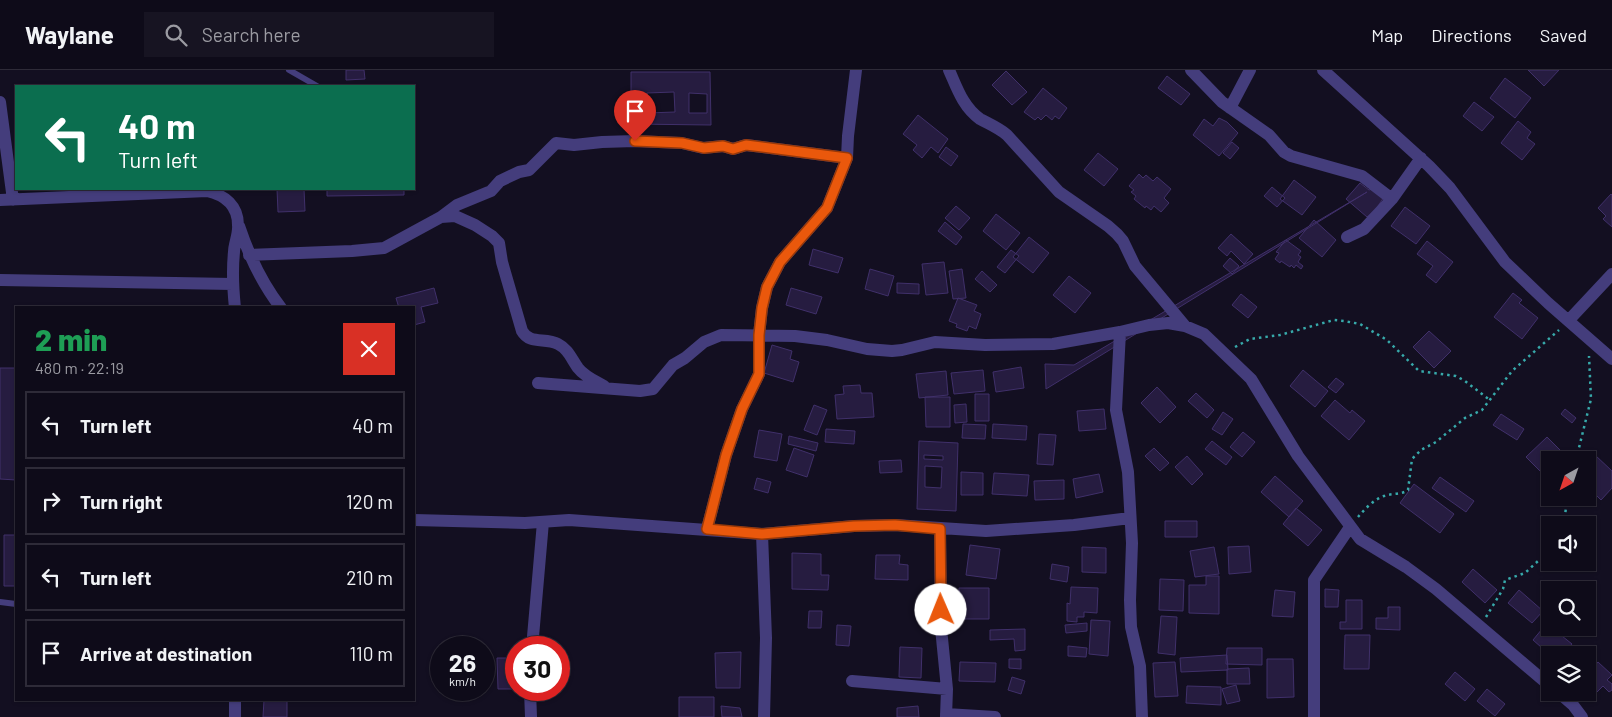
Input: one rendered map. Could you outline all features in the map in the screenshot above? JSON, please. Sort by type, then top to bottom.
[{"type":"street","points":[[707,529],[726,455],[742,409],[759,374],[759,335],[767,287],[780,262],[827,208],[847,158],[856,70]]},
{"type":"street","points":[[948,70],[970,110],[979,118],[1007,135],[1059,192],[1117,234],[1123,241],[1135,266],[1185,326]]},
{"type":"street","points":[[1192,70],[1222,102],[1269,136],[1284,152],[1291,156],[1362,176],[1392,199]]},
{"type":"street","points":[[1230,108],[1250,70]]},
{"type":"street","points":[[1323,70],[1421,158],[1450,188],[1506,262],[1548,303],[1612,359]]},
{"type":"street","points":[[0,102],[6,200],[207,191],[220,194],[229,201],[236,211],[249,255],[279,306]]},
{"type":"street","points":[[249,255],[384,248],[441,218],[457,205],[491,192],[500,181],[519,172],[529,170],[559,142],[574,144],[651,141],[682,143],[704,148],[723,146],[733,149],[746,145],[847,158]]},
{"type":"street","points":[[1347,237],[1364,230],[1392,199],[1421,158]]},
{"type":"street","points":[[441,218],[456,216],[475,225],[499,243],[502,262],[525,337],[555,342],[564,347],[578,368],[586,376],[607,388]]},
{"type":"street","points":[[235,306],[233,284],[234,250],[239,226]]},
{"type":"street","points":[[1569,320],[1612,274]]},
{"type":"street","points":[[0,280],[233,284]]},
{"type":"street","points":[[538,383],[640,391],[653,390],[668,369],[704,342],[721,335],[778,335],[826,340],[867,349],[892,351],[936,342],[985,345],[1053,344],[1159,324],[1185,326],[1204,334],[1251,379],[1295,451],[1360,539],[1406,567],[1436,589],[1541,678]]},
{"type":"street","points":[[1120,332],[1116,410],[1128,472],[1132,543],[1130,582],[1131,627],[1140,666],[1142,717]]},
{"type":"street","points":[[415,520],[525,523],[569,520],[762,534],[895,525],[986,531],[1074,525],[1130,518]]},
{"type":"street","points":[[533,636],[543,522]]},
{"type":"street","points":[[1314,717],[1314,580],[1350,527]]},
{"type":"street","points":[[940,529],[942,628],[947,689],[946,715],[995,717]]},
{"type":"street","points":[[762,534],[766,638],[764,717]]},
{"type":"street","points":[[852,681],[947,689]]},
{"type":"street","points":[[235,701],[235,717]]},
{"type":"street","points":[[530,701],[531,717]]},
{"type":"street","points":[[1568,701],[1582,717]]},
{"type":"lane","points":[[289,70],[315,85]]},
{"type":"lane","points":[[0,602],[15,604]]},
{"type":"path","points":[[1224,353],[1250,339],[1280,335],[1334,320],[1344,320],[1360,324],[1387,340],[1419,371],[1456,376],[1491,400]]},
{"type":"path","points":[[1350,527],[1366,508],[1375,501],[1385,496],[1408,490],[1412,459],[1421,450],[1436,442],[1465,418],[1482,410],[1512,371],[1569,320]]},
{"type":"path","points":[[1578,451],[1591,399],[1590,359],[1588,352]]},
{"type":"path","points":[[1480,627],[1503,589],[1505,580],[1526,573],[1541,559]]},
{"type":"building","points":[[346,70],[364,70],[365,79],[346,80]]},
{"type":"building","points":[[1528,70],[1559,70],[1544,86]]},
{"type":"building","points":[[1006,71],[1027,92],[1012,105],[992,85]]},
{"type":"building","points":[[631,72],[710,72],[711,125],[631,124]],"holes":[[[674,92],[675,112],[647,113],[647,93]],[[689,93],[707,94],[707,113],[689,113]]]},
{"type":"building","points":[[1167,76],[1190,94],[1181,105],[1158,88]]},
{"type":"building","points":[[1505,78],[1531,98],[1515,118],[1490,98]]},
{"type":"building","points":[[1043,88],[1067,108],[1059,119],[1055,116],[1052,120],[1046,115],[1041,120],[1038,117],[1035,120],[1024,112]]},
{"type":"building","points":[[1474,102],[1494,117],[1482,131],[1463,116]]},
{"type":"building","points":[[918,115],[948,139],[938,153],[931,147],[922,158],[913,150],[917,145],[903,134]]},
{"type":"building","points":[[1219,118],[1227,122],[1238,133],[1219,156],[1193,135],[1204,119],[1213,126]]},
{"type":"building","points":[[1518,121],[1531,132],[1527,138],[1535,144],[1522,160],[1501,143]]},
{"type":"building","points":[[1232,142],[1239,148],[1230,159],[1223,153]]},
{"type":"building","points":[[946,147],[958,156],[951,166],[939,157]]},
{"type":"building","points":[[1098,153],[1118,169],[1104,186],[1084,170]]},
{"type":"building","points":[[1139,174],[1143,178],[1146,175],[1153,181],[1157,177],[1171,189],[1164,198],[1169,203],[1161,212],[1154,206],[1151,210],[1146,206],[1145,208],[1134,199],[1136,196],[1131,192],[1134,190],[1129,186]]},
{"type":"building","points":[[1294,180],[1316,197],[1302,215],[1280,199]]},
{"type":"building","points":[[1360,183],[1369,190],[1372,189],[1384,197],[1376,209],[1367,217],[1346,199]]},
{"type":"building","points":[[1272,187],[1285,198],[1277,207],[1264,196]]},
{"type":"building","points":[[277,190],[304,190],[305,211],[278,212]]},
{"type":"building","points":[[327,190],[404,190],[404,195],[327,196]]},
{"type":"building","points":[[1367,192],[1046,389],[1045,364],[1074,365]]},
{"type":"building","points":[[1611,194],[1612,227],[1603,219],[1606,216],[1598,208]]},
{"type":"building","points":[[956,206],[970,218],[959,230],[945,218]]},
{"type":"building","points":[[1405,207],[1430,226],[1416,244],[1391,226]]},
{"type":"building","points":[[996,214],[1020,233],[1006,250],[983,231]]},
{"type":"building","points":[[1314,220],[1336,240],[1322,257],[1299,238]]},
{"type":"building","points":[[945,222],[962,237],[956,245],[938,231]]},
{"type":"building","points":[[1231,234],[1253,254],[1244,264],[1231,251],[1227,256],[1218,248]]},
{"type":"building","points":[[1029,237],[1049,253],[1033,273],[1013,257]]},
{"type":"building","points":[[1286,240],[1301,251],[1298,255],[1301,257],[1298,262],[1303,266],[1301,269],[1296,265],[1294,268],[1291,265],[1290,267],[1275,259],[1279,253],[1276,252]]},
{"type":"building","points":[[1427,241],[1453,262],[1436,283],[1426,275],[1433,266],[1417,254]]},
{"type":"building","points":[[813,249],[843,258],[838,273],[809,265]]},
{"type":"building","points":[[1011,250],[1019,256],[1005,273],[997,267]]},
{"type":"building","points":[[1230,258],[1239,266],[1232,274],[1223,266]]},
{"type":"building","points":[[944,262],[948,293],[926,295],[922,264]]},
{"type":"building","points":[[870,269],[894,276],[888,296],[865,289]]},
{"type":"building","points":[[962,269],[966,298],[953,299],[949,271]]},
{"type":"building","points":[[982,271],[997,285],[990,292],[975,279]]},
{"type":"building","points":[[1069,276],[1091,293],[1075,313],[1053,295]]},
{"type":"building","points":[[897,283],[919,284],[919,294],[897,293]]},
{"type":"building","points":[[434,288],[438,303],[421,307],[425,322],[415,325],[415,306],[398,306],[396,298]]},
{"type":"building","points":[[791,288],[822,297],[816,314],[786,305]]},
{"type":"building","points":[[1513,293],[1522,300],[1519,303],[1538,318],[1522,339],[1494,317]]},
{"type":"building","points":[[1241,294],[1257,307],[1248,318],[1232,305]]},
{"type":"building","points":[[958,298],[977,305],[974,311],[981,314],[976,329],[969,326],[967,331],[956,327],[957,324],[949,321]]},
{"type":"building","points":[[1429,331],[1451,351],[1434,368],[1413,347]]},
{"type":"building","points":[[772,345],[792,351],[790,359],[799,362],[793,382],[764,373]]},
{"type":"building","points":[[1021,367],[1024,388],[996,392],[993,372]]},
{"type":"building","points":[[0,368],[15,368],[15,480],[0,479]]},
{"type":"building","points":[[983,370],[985,391],[954,394],[951,373]]},
{"type":"building","points":[[1303,370],[1328,391],[1315,407],[1290,386]]},
{"type":"building","points":[[946,371],[948,395],[919,398],[916,374]]},
{"type":"building","points":[[1336,378],[1344,384],[1336,393],[1328,387]]},
{"type":"building","points":[[860,385],[861,393],[872,393],[874,417],[837,419],[835,395],[844,394],[843,386]]},
{"type":"building","points":[[1157,387],[1176,407],[1160,423],[1141,403]]},
{"type":"building","points":[[1196,393],[1214,410],[1207,418],[1188,401]]},
{"type":"building","points":[[975,394],[989,394],[989,421],[975,421]]},
{"type":"building","points":[[925,397],[950,397],[950,427],[926,427]]},
{"type":"building","points":[[1335,400],[1350,413],[1352,410],[1365,421],[1349,440],[1321,416]]},
{"type":"building","points":[[966,404],[967,422],[955,423],[954,405]]},
{"type":"building","points":[[814,405],[827,410],[817,435],[804,430]]},
{"type":"building","points":[[1104,409],[1106,429],[1079,431],[1077,411]]},
{"type":"building","points":[[1565,409],[1576,418],[1572,423],[1561,414]]},
{"type":"building","points":[[1223,412],[1233,419],[1222,435],[1212,429]]},
{"type":"building","points":[[1501,414],[1524,429],[1517,440],[1493,425]]},
{"type":"building","points":[[963,424],[986,425],[985,439],[962,438]]},
{"type":"building","points":[[993,424],[1027,426],[1026,440],[992,438]]},
{"type":"building","points":[[826,429],[855,431],[854,444],[825,442]]},
{"type":"building","points":[[759,430],[782,434],[777,461],[754,457]]},
{"type":"building","points":[[1243,432],[1255,442],[1242,457],[1230,447]]},
{"type":"building","points":[[1039,434],[1056,435],[1053,465],[1037,464]]},
{"type":"building","points":[[789,436],[818,443],[816,451],[788,444]]},
{"type":"building","points":[[1547,437],[1561,451],[1541,451],[1541,472],[1526,457]]},
{"type":"building","points":[[919,441],[958,443],[956,511],[917,509]],"holes":[[[924,455],[943,456],[943,460],[924,459]],[[925,466],[942,467],[941,488],[925,487]]]},
{"type":"building","points":[[1212,441],[1232,457],[1226,465],[1205,449]]},
{"type":"building","points":[[794,448],[814,455],[807,477],[786,470]]},
{"type":"building","points":[[1154,448],[1169,463],[1160,471],[1145,456]]},
{"type":"building","points":[[1187,456],[1203,474],[1192,485],[1175,467]]},
{"type":"building","points":[[1596,456],[1612,471],[1612,488],[1601,500],[1596,495]]},
{"type":"building","points":[[901,460],[902,472],[880,473],[879,461]]},
{"type":"building","points":[[961,472],[983,473],[983,495],[961,495]]},
{"type":"building","points":[[994,473],[1029,475],[1027,496],[992,494]]},
{"type":"building","points":[[1099,474],[1103,492],[1076,498],[1073,479]]},
{"type":"building","points":[[1275,476],[1303,501],[1289,517],[1261,492]]},
{"type":"building","points":[[1440,477],[1474,501],[1466,512],[1432,488]]},
{"type":"building","points":[[757,478],[771,482],[768,493],[754,489]]},
{"type":"building","points":[[1064,480],[1064,499],[1035,500],[1034,481]]},
{"type":"building","points":[[1414,484],[1454,514],[1440,533],[1400,503]]},
{"type":"building","points":[[1296,508],[1322,530],[1308,546],[1283,524]]},
{"type":"building","points":[[1165,521],[1197,521],[1197,537],[1165,537]]},
{"type":"building","points":[[4,535],[15,535],[15,586],[4,586]]},
{"type":"building","points":[[970,545],[1000,549],[996,579],[966,575]]},
{"type":"building","points":[[1249,546],[1251,572],[1229,574],[1228,547]]},
{"type":"building","points":[[1082,547],[1106,548],[1106,573],[1082,572]]},
{"type":"building","points":[[1214,547],[1219,574],[1195,577],[1190,551]]},
{"type":"building","points":[[792,553],[821,554],[821,575],[829,575],[828,590],[792,589]]},
{"type":"building","points":[[876,555],[900,555],[899,564],[908,565],[908,580],[875,579]]},
{"type":"building","points":[[1052,564],[1069,567],[1067,582],[1050,579]]},
{"type":"building","points":[[1473,569],[1497,590],[1485,603],[1462,582]]},
{"type":"building","points":[[1206,576],[1219,576],[1219,614],[1189,613],[1189,585],[1206,585]]},
{"type":"building","points":[[1160,579],[1184,580],[1183,611],[1159,610]]},
{"type":"building","points":[[1071,587],[1098,588],[1097,613],[1084,612],[1084,617],[1077,617],[1077,622],[1067,621],[1067,603],[1070,604]]},
{"type":"building","points":[[959,588],[989,588],[989,619],[959,619]]},
{"type":"building","points":[[1325,589],[1339,590],[1338,607],[1325,607]]},
{"type":"building","points":[[1275,590],[1295,592],[1293,617],[1272,616]]},
{"type":"building","points":[[1519,590],[1541,609],[1541,613],[1532,623],[1508,603]]},
{"type":"building","points":[[1346,600],[1362,600],[1362,629],[1340,629],[1340,622],[1346,622]]},
{"type":"building","points":[[1388,607],[1400,607],[1400,630],[1376,629],[1376,618],[1388,618]]},
{"type":"building","points":[[809,611],[822,611],[821,628],[808,628]]},
{"type":"building","points":[[1161,616],[1177,617],[1175,655],[1158,653]]},
{"type":"building","points":[[1091,620],[1110,621],[1108,656],[1089,654]]},
{"type":"building","points":[[1087,623],[1087,631],[1066,633],[1065,625]]},
{"type":"building","points":[[837,625],[851,626],[849,646],[836,645]]},
{"type":"building","points":[[1025,629],[1025,650],[1015,651],[1014,639],[990,640],[990,630]]},
{"type":"building","points":[[1541,630],[1541,636],[1562,636],[1572,644],[1570,646],[1541,647],[1533,640]]},
{"type":"building","points":[[1345,635],[1370,635],[1369,669],[1344,669]]},
{"type":"building","points":[[1068,646],[1087,648],[1086,657],[1068,656]]},
{"type":"building","points":[[900,647],[922,648],[921,678],[899,677]]},
{"type":"building","points":[[1227,648],[1262,648],[1262,665],[1226,664]]},
{"type":"building","points":[[741,652],[740,688],[716,688],[715,653]]},
{"type":"building","points":[[1227,655],[1228,670],[1181,672],[1180,658]]},
{"type":"building","points":[[497,658],[505,658],[505,689],[498,689]]},
{"type":"building","points":[[1009,659],[1021,659],[1021,669],[1009,668]]},
{"type":"building","points":[[1267,659],[1293,659],[1294,697],[1267,698]]},
{"type":"building","points":[[960,662],[996,663],[995,682],[959,681]]},
{"type":"building","points":[[1175,662],[1178,696],[1155,697],[1153,663]]},
{"type":"building","points":[[1598,662],[1612,675],[1607,680],[1612,684],[1612,690],[1609,692],[1603,686],[1596,693],[1596,664]]},
{"type":"building","points":[[1249,668],[1250,684],[1227,684],[1227,669]]},
{"type":"building","points":[[1455,672],[1475,689],[1465,701],[1445,684]]},
{"type":"building","points":[[1012,677],[1025,681],[1021,694],[1008,690]]},
{"type":"building","points":[[1236,685],[1240,701],[1227,704],[1222,689]]},
{"type":"building","points":[[1187,686],[1221,687],[1221,705],[1186,703]]},
{"type":"building","points":[[1487,689],[1505,704],[1495,716],[1477,701]]},
{"type":"building","points":[[679,697],[714,697],[714,717],[679,717]]},
{"type":"building","points":[[264,701],[287,701],[287,717],[263,717]]},
{"type":"building","points":[[721,706],[740,708],[742,717],[722,717]]},
{"type":"building","points":[[918,706],[919,717],[897,717],[897,708]]},
{"type":"route","points":[[635,141],[682,143],[704,148],[723,146],[733,149],[746,145],[847,158],[827,208],[780,262],[767,287],[759,335],[759,374],[742,409],[726,455],[707,529],[762,534],[854,526],[895,525],[940,529],[941,610]]}]
